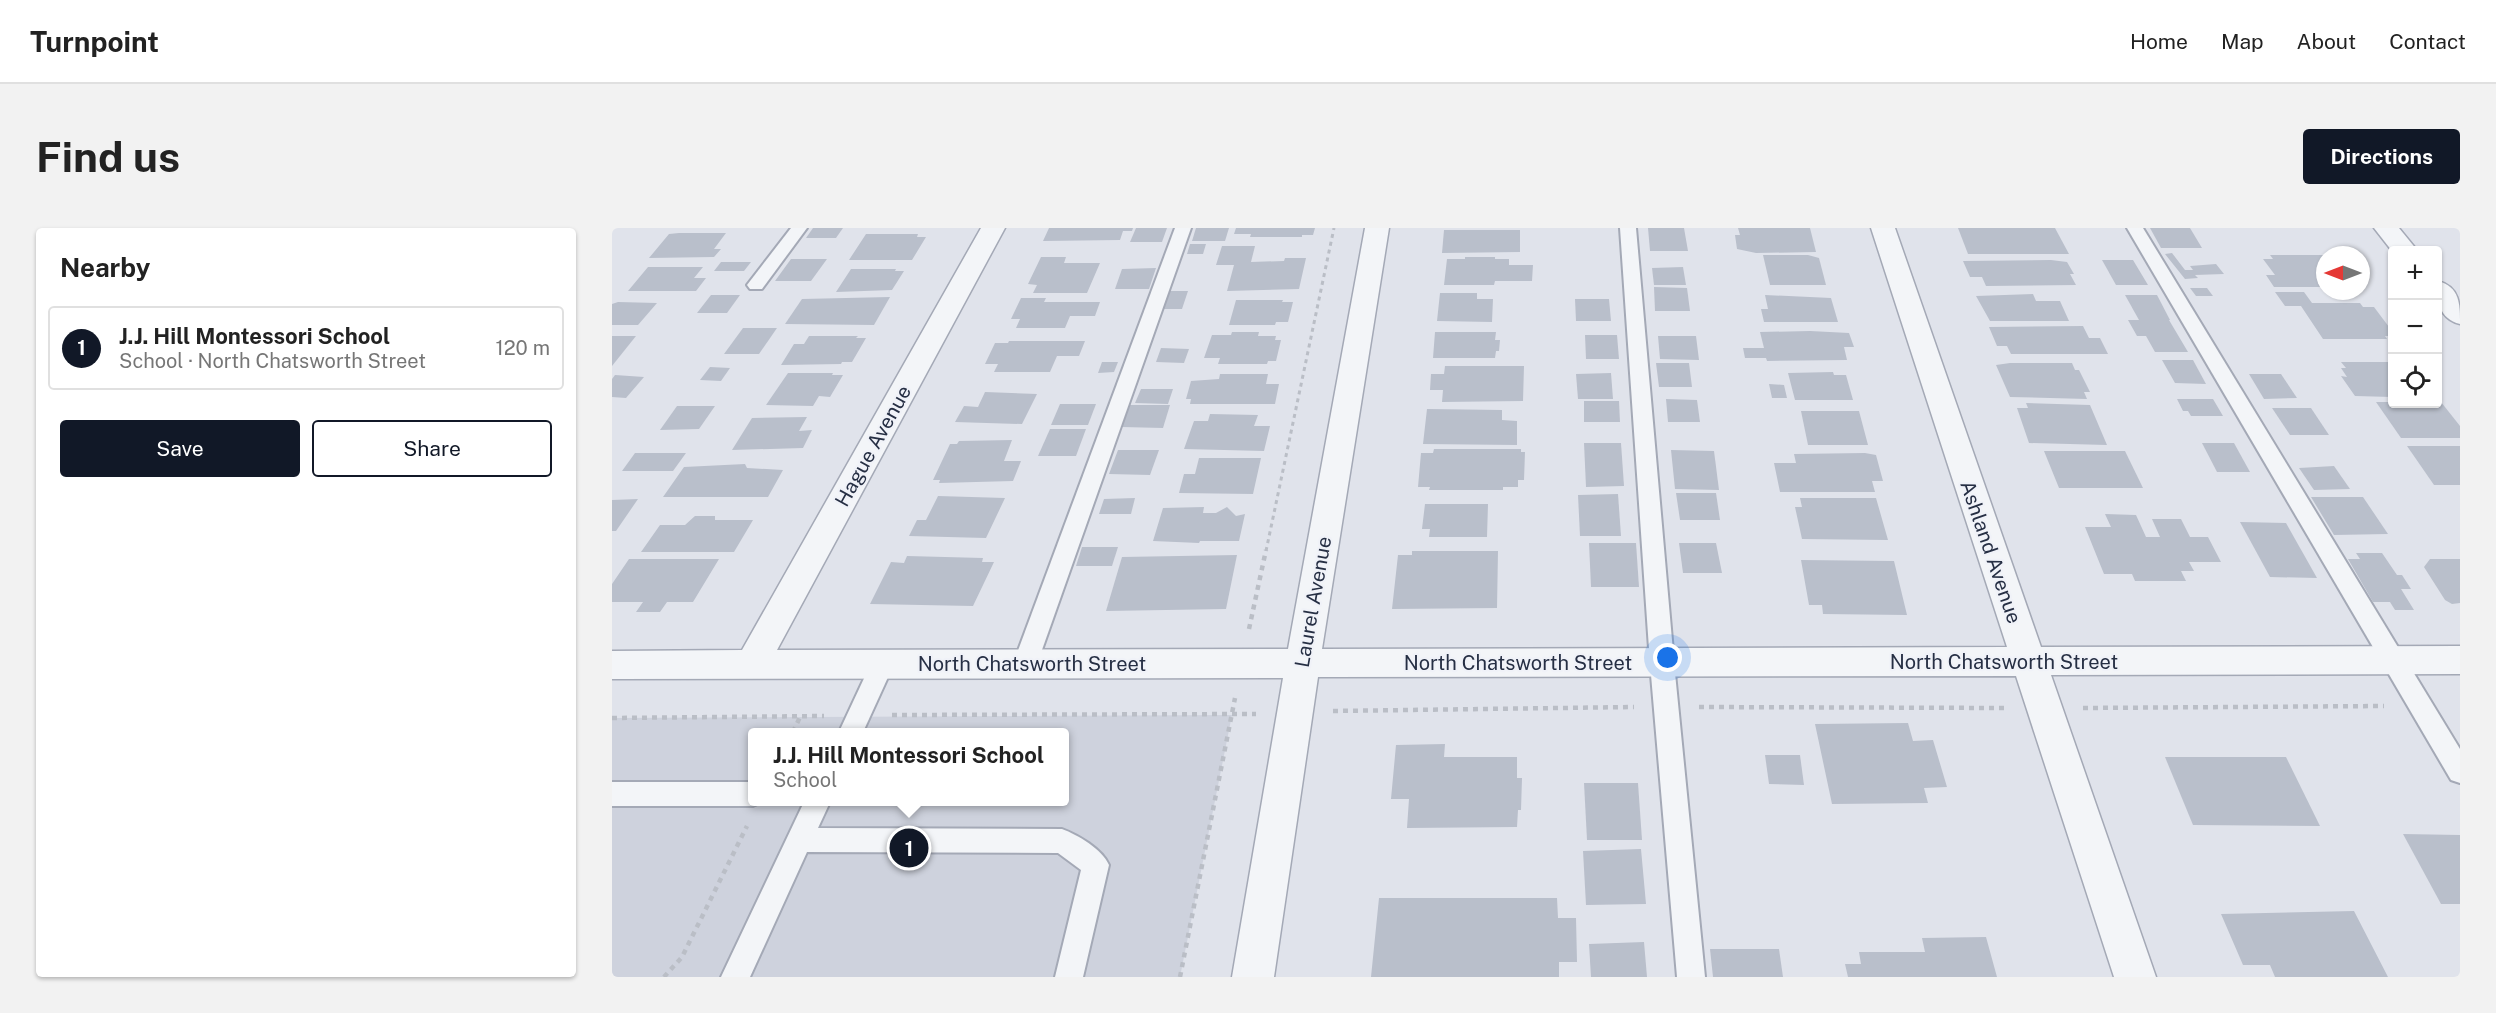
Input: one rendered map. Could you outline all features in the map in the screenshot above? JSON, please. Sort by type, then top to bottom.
[{"type":"street","name":"Hague Avenue","points":[[752,664],[993,228]]},
{"type":"street","name":"Laurel Avenue","points":[[1253,977],[1295,712],[1377,228]]},
{"type":"street","name":"Ashland Avenue","points":[[1883,228],[2135,977]]},
{"type":"street","points":[[2386,228],[2402,246]]},
{"type":"street","points":[[2442,294],[2460,315]]},
{"type":"street","name":"North Chatsworth Street","points":[[612,665],[2460,660]]},
{"type":"lane","points":[[756,285],[799,228]]},
{"type":"lane","points":[[1025,664],[1182,228]]},
{"type":"lane","points":[[1628,228],[1662,663],[1691,977]]},
{"type":"lane","points":[[2135,228],[2460,772]]},
{"type":"lane","points":[[855,724],[882,664]]},
{"type":"lane","points":[[612,794],[748,794]]},
{"type":"lane","points":[[735,977],[815,806]]},
{"type":"lane","points":[[800,840],[1062,841],[1096,865],[1069,977]]},
{"type":"path","points":[[1180,977],[1241,664],[1334,228]]},
{"type":"path","points":[[612,718],[800,717],[855,724],[1295,712],[1666,707],[2421,706]]},
{"type":"path","points":[[795,728],[800,717]]},
{"type":"path","points":[[664,977],[682,957],[748,823]]},
{"type":"shaded area","points":[[1232,715],[1180,977],[612,977],[612,718]]},
{"type":"building","points":[[813,228],[843,228],[836,238],[806,238]]},
{"type":"building","points":[[1049,228],[1133,228],[1132,231],[1123,231],[1120,240],[1043,241]]},
{"type":"building","points":[[1136,228],[1167,228],[1162,242],[1130,242]]},
{"type":"building","points":[[1196,228],[1229,228],[1225,241],[1192,241]]},
{"type":"building","points":[[1236,228],[1315,228],[1313,235],[1302,235],[1302,237],[1250,237],[1251,234],[1234,234]]},
{"type":"building","points":[[1648,228],[1684,228],[1688,251],[1650,251]]},
{"type":"building","points":[[1738,228],[1810,228],[1816,252],[1756,253],[1737,249],[1735,235],[1740,235]]},
{"type":"building","points":[[1958,228],[2055,228],[2069,254],[1968,254]]},
{"type":"building","points":[[2150,228],[2190,228],[2202,248],[2161,248]]},
{"type":"building","points":[[1444,230],[1520,230],[1520,252],[1442,253]]},
{"type":"building","points":[[726,233],[714,249],[721,249],[714,257],[649,258],[669,234]]},
{"type":"building","points":[[866,234],[918,234],[917,237],[926,237],[912,260],[849,260]]},
{"type":"building","points":[[1190,244],[1206,244],[1203,254],[1187,254]]},
{"type":"building","points":[[1222,246],[1255,246],[1251,262],[1306,258],[1299,289],[1227,291],[1234,265],[1216,265]]},
{"type":"building","points":[[2172,253],[2185,270],[2193,270],[2190,266],[2216,264],[2224,274],[2195,275],[2198,278],[2185,279],[2165,254]]},
{"type":"building","points":[[1763,255],[1808,255],[1819,258],[1826,285],[1770,285]]},
{"type":"building","points":[[2270,255],[2316,255],[2316,287],[2274,287],[2266,275],[2275,275],[2263,259],[2273,259]]},
{"type":"building","points":[[1041,257],[1066,257],[1064,263],[1100,263],[1087,293],[1033,293],[1037,285],[1028,284]]},
{"type":"building","points":[[1465,257],[1495,257],[1495,259],[1509,259],[1509,265],[1533,265],[1532,281],[1495,281],[1494,285],[1444,285],[1447,259],[1465,259]]},
{"type":"building","points":[[791,259],[827,259],[811,281],[775,281]]},
{"type":"building","points":[[2051,260],[2067,262],[2074,274],[2070,274],[2076,285],[1986,286],[1982,277],[1970,277],[1963,261]]},
{"type":"building","points":[[2102,260],[2133,260],[2148,285],[2116,285]]},
{"type":"building","points":[[721,262],[751,262],[744,271],[714,271]]},
{"type":"building","points":[[648,267],[703,267],[694,278],[706,278],[696,291],[628,291]]},
{"type":"building","points":[[1683,267],[1686,285],[1654,285],[1652,268]]},
{"type":"building","points":[[1156,268],[1149,289],[1115,289],[1122,269]]},
{"type":"building","points":[[851,269],[904,271],[892,290],[836,292]]},
{"type":"building","points":[[1654,287],[1687,288],[1690,311],[1655,311]]},
{"type":"building","points":[[2190,288],[2207,288],[2213,296],[2196,296]]},
{"type":"building","points":[[1170,291],[1188,291],[1182,309],[1163,309]]},
{"type":"building","points":[[2275,292],[2304,292],[2312,303],[2360,303],[2363,307],[2374,307],[2388,326],[2388,336],[2385,336],[2387,339],[2323,339],[2301,306],[2285,306]]},
{"type":"building","points":[[1440,293],[1477,293],[1477,299],[1493,299],[1492,322],[1437,321]]},
{"type":"building","points":[[2033,294],[2036,301],[2060,301],[2069,321],[1990,321],[1976,296]]},
{"type":"building","points":[[711,295],[740,295],[727,313],[697,313]]},
{"type":"building","points":[[1765,295],[1831,298],[1838,322],[1764,322],[1761,309],[1768,309]]},
{"type":"building","points":[[2125,295],[2157,295],[2170,320],[2139,320]]},
{"type":"building","points":[[890,297],[874,325],[785,324],[802,299]]},
{"type":"building","points":[[1021,298],[1046,298],[1044,302],[1100,302],[1095,316],[1070,316],[1065,328],[1016,328],[1020,319],[1011,319]]},
{"type":"building","points":[[1575,299],[1609,299],[1611,321],[1576,321]]},
{"type":"building","points":[[1236,300],[1293,302],[1288,322],[1276,322],[1275,325],[1229,325]]},
{"type":"building","points":[[618,302],[657,303],[638,325],[612,325],[612,304]]},
{"type":"building","points":[[2128,320],[2169,320],[2188,352],[2155,352],[2146,336],[2137,336]]},
{"type":"building","points":[[2083,326],[2089,338],[2100,338],[2108,354],[2011,354],[2007,346],[1997,346],[1989,327]]},
{"type":"building","points":[[743,328],[777,328],[759,354],[724,354]]},
{"type":"building","points":[[1232,332],[1259,332],[1258,336],[1276,336],[1275,340],[1281,340],[1276,361],[1268,361],[1267,364],[1218,364],[1220,358],[1204,358],[1212,335],[1231,335]]},
{"type":"building","points":[[1435,332],[1496,332],[1495,340],[1500,340],[1499,351],[1496,351],[1495,358],[1433,358]]},
{"type":"building","points":[[1760,332],[1849,333],[1854,347],[1844,347],[1847,360],[1767,361],[1766,358],[1745,358],[1743,348],[1764,348]]},
{"type":"building","points":[[1585,335],[1617,335],[1619,359],[1586,359]]},
{"type":"building","points":[[612,336],[636,336],[612,366]]},
{"type":"building","points":[[809,336],[866,338],[852,362],[781,365],[794,344],[804,344]]},
{"type":"building","points":[[1658,336],[1696,336],[1699,360],[1660,359]]},
{"type":"building","points":[[1009,341],[1085,341],[1079,356],[1057,356],[1050,372],[994,372],[998,364],[985,364],[995,343],[1008,343]]},
{"type":"building","points":[[1161,348],[1189,349],[1184,363],[1156,362]]},
{"type":"building","points":[[2162,360],[2193,360],[2206,384],[2175,383]]},
{"type":"building","points":[[1102,362],[1118,362],[1114,372],[1098,373]]},
{"type":"building","points":[[2341,362],[2388,362],[2388,397],[2355,396],[2341,376],[2347,377],[2341,368],[2346,368]]},
{"type":"building","points":[[1656,363],[1689,363],[1692,387],[1659,387]]},
{"type":"building","points":[[2072,363],[2075,370],[2079,370],[2090,392],[2084,392],[2087,399],[2010,397],[1996,365]]},
{"type":"building","points":[[1445,366],[1524,366],[1523,401],[1442,402],[1443,390],[1430,390],[1431,374],[1444,374]]},
{"type":"building","points":[[710,367],[730,368],[721,381],[700,380]]},
{"type":"building","points":[[1833,372],[1834,375],[1846,375],[1853,400],[1795,400],[1788,373]]},
{"type":"building","points":[[788,373],[843,375],[830,397],[819,396],[813,406],[766,405]]},
{"type":"building","points":[[1611,373],[1613,399],[1578,399],[1576,374]]},
{"type":"building","points":[[1220,374],[1268,374],[1266,384],[1279,384],[1275,404],[1190,404],[1191,399],[1186,399],[1191,381],[1219,379]]},
{"type":"building","points":[[2249,374],[2281,374],[2297,398],[2264,399]]},
{"type":"building","points":[[615,375],[644,377],[626,398],[612,397],[612,379]]},
{"type":"building","points":[[1769,384],[1784,385],[1787,398],[1772,398]]},
{"type":"building","points":[[1141,389],[1173,389],[1168,404],[1135,403]]},
{"type":"building","points":[[985,392],[1037,394],[1022,424],[955,422],[964,406],[978,407]]},
{"type":"building","points":[[1666,399],[1697,400],[1700,422],[1668,422]]},
{"type":"building","points":[[2177,399],[2213,399],[2223,416],[2191,416],[2188,411],[2183,411]]},
{"type":"building","points":[[1584,401],[1619,401],[1620,422],[1584,422]]},
{"type":"building","points":[[2376,402],[2388,402],[2388,408],[2442,408],[2442,403],[2460,426],[2460,438],[2401,438]]},
{"type":"building","points":[[2026,403],[2090,405],[2107,445],[2029,443],[2017,408],[2028,408]]},
{"type":"building","points":[[1060,404],[1096,404],[1088,425],[1051,425]]},
{"type":"building","points":[[1130,405],[1170,405],[1163,428],[1122,427]]},
{"type":"building","points":[[677,406],[715,406],[699,429],[660,430]]},
{"type":"building","points":[[2272,408],[2311,408],[2329,435],[2290,435]]},
{"type":"building","points":[[1427,409],[1502,410],[1502,420],[1517,421],[1517,445],[1423,444]]},
{"type":"building","points":[[1801,411],[1859,411],[1868,445],[1808,445]]},
{"type":"building","points":[[1210,414],[1258,415],[1254,426],[1270,426],[1264,451],[1184,449],[1194,421],[1208,421]]},
{"type":"building","points":[[807,417],[799,431],[812,430],[803,448],[732,450],[752,418]]},
{"type":"building","points":[[1050,429],[1086,429],[1076,456],[1038,456]]},
{"type":"building","points":[[1012,440],[1004,461],[1021,461],[1013,481],[939,483],[940,480],[933,480],[950,444],[957,444],[959,441]]},
{"type":"building","points":[[1584,443],[1621,443],[1624,486],[1586,487]]},
{"type":"building","points":[[2202,443],[2234,443],[2250,472],[2217,472]]},
{"type":"building","points":[[2407,446],[2460,446],[2460,485],[2434,485]]},
{"type":"building","points":[[1434,449],[1521,449],[1521,452],[1525,452],[1524,480],[1518,480],[1518,487],[1503,487],[1503,490],[1429,490],[1430,487],[1418,487],[1421,453],[1433,453]]},
{"type":"building","points":[[1118,450],[1159,450],[1150,475],[1109,474]]},
{"type":"building","points":[[1671,450],[1714,451],[1719,490],[1675,489]]},
{"type":"building","points":[[2044,451],[2125,451],[2143,488],[2059,488]]},
{"type":"building","points":[[635,453],[686,453],[673,471],[622,471]]},
{"type":"building","points":[[1865,453],[1876,455],[1883,481],[1872,481],[1875,492],[1780,492],[1774,463],[1796,463],[1794,454]]},
{"type":"building","points":[[1199,458],[1261,458],[1253,494],[1179,493],[1184,474],[1195,474]]},
{"type":"building","points":[[745,464],[747,468],[783,470],[768,497],[663,497],[684,467]]},
{"type":"building","points":[[2334,466],[2350,489],[2314,490],[2299,468]]},
{"type":"building","points":[[1676,493],[1716,493],[1720,520],[1680,520]]},
{"type":"building","points":[[1618,494],[1621,536],[1580,536],[1578,495]]},
{"type":"building","points":[[938,496],[1005,498],[986,538],[909,536],[917,520],[926,520]]},
{"type":"building","points":[[2311,497],[2363,497],[2388,534],[2334,535]]},
{"type":"building","points":[[1135,498],[1131,514],[1099,514],[1104,499]]},
{"type":"building","points":[[1800,498],[1876,498],[1888,540],[1802,539],[1795,507],[1802,507]]},
{"type":"building","points":[[638,499],[616,531],[612,531],[612,500]]},
{"type":"building","points":[[1425,504],[1488,504],[1487,537],[1429,537],[1430,529],[1422,529]]},
{"type":"building","points":[[1204,507],[1203,513],[1216,513],[1227,507],[1236,516],[1245,514],[1239,541],[1200,541],[1199,543],[1153,541],[1163,508]]},
{"type":"building","points":[[2105,514],[2136,515],[2146,537],[2160,537],[2152,519],[2181,519],[2190,537],[2208,537],[2221,562],[2189,562],[2194,571],[2181,571],[2186,581],[2135,581],[2132,574],[2104,574],[2085,527],[2111,527]]},
{"type":"building","points":[[695,516],[715,516],[715,520],[753,520],[734,552],[641,552],[660,525],[685,525]]},
{"type":"building","points":[[2240,522],[2286,523],[2317,578],[2270,577]]},
{"type":"building","points":[[1589,543],[1636,543],[1639,587],[1591,587]]},
{"type":"building","points":[[1679,543],[1716,543],[1722,573],[1683,573]]},
{"type":"building","points":[[1082,547],[1118,547],[1112,566],[1076,566]]},
{"type":"building","points":[[1412,551],[1498,551],[1497,608],[1392,609],[1398,555],[1412,555]]},
{"type":"building","points":[[2356,553],[2382,553],[2397,575],[2402,575],[2411,589],[2401,589],[2414,610],[2395,610],[2390,602],[2373,602],[2348,559],[2360,559]]},
{"type":"building","points":[[1237,555],[1226,609],[1106,611],[1122,557]]},
{"type":"building","points":[[907,556],[983,558],[982,562],[994,562],[973,606],[870,604],[891,562],[904,563]]},
{"type":"building","points":[[629,559],[719,559],[693,602],[667,602],[660,612],[636,612],[643,602],[612,602],[612,584]]},
{"type":"building","points":[[2430,559],[2460,559],[2460,603],[2452,604],[2445,600],[2424,567]]},
{"type":"building","points":[[1801,560],[1894,561],[1907,615],[1823,614],[1822,605],[1809,605]]},
{"type":"building","points":[[1908,723],[1913,741],[1933,740],[1947,787],[1924,788],[1928,803],[1832,804],[1815,724]]},
{"type":"building","points":[[1445,744],[1444,757],[1517,757],[1517,778],[1522,778],[1521,810],[1518,810],[1517,827],[1407,828],[1409,799],[1391,799],[1396,745]]},
{"type":"building","points":[[1765,755],[1800,755],[1804,785],[1769,784]]},
{"type":"building","points":[[2165,757],[2286,757],[2320,826],[2193,825]]},
{"type":"building","points":[[1584,783],[1638,783],[1642,840],[1587,840]]},
{"type":"building","points":[[2403,834],[2460,835],[2460,904],[2441,904]]},
{"type":"building","points":[[1641,849],[1646,904],[1586,905],[1583,851]]},
{"type":"building","points":[[1379,898],[1557,898],[1558,918],[1576,918],[1577,962],[1559,962],[1559,977],[1371,977]]},
{"type":"building","points":[[2354,911],[2388,977],[2275,977],[2270,965],[2243,965],[2221,914]]},
{"type":"building","points":[[1986,937],[1997,977],[1848,977],[1845,964],[1861,964],[1859,952],[1925,952],[1922,938]]},
{"type":"building","points":[[1644,942],[1647,977],[1591,977],[1589,944]]},
{"type":"building","points":[[1710,949],[1779,949],[1783,977],[1713,977]]},
{"type":"place","name":"J.J. Hill Montessori School","points":[[909,848]]}]
